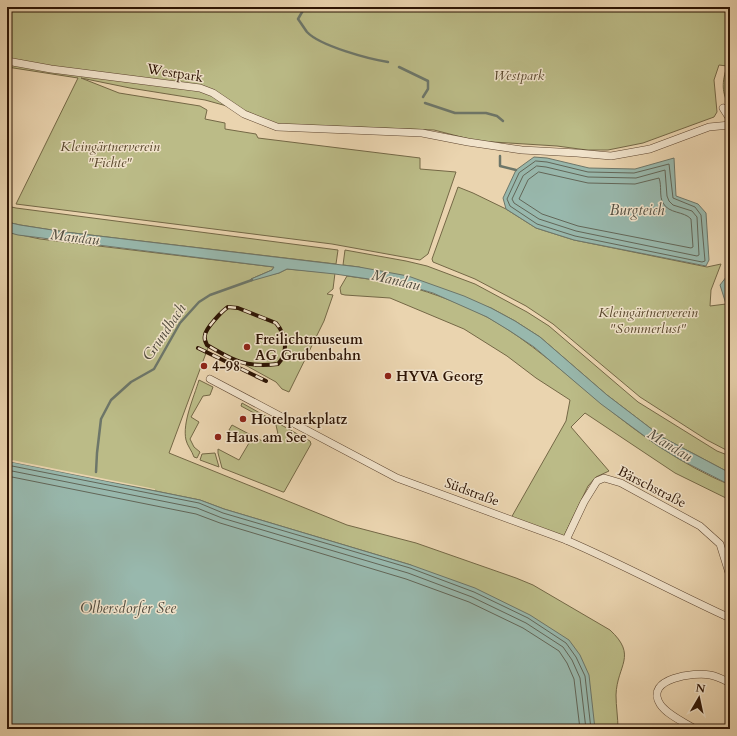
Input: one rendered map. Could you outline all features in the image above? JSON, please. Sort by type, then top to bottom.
[{"type":"street","name":"Westpark","points":[[7,61],[51,69],[200,88],[213,93],[244,114],[277,127],[422,133],[522,150],[611,156],[650,149],[710,127],[730,125]]},
{"type":"street","points":[[722,108],[730,118]]},
{"type":"street","name":"Südstraße","points":[[210,380],[397,478],[566,540],[592,551],[730,618]]},
{"type":"street","name":"Bärschstraße","points":[[566,540],[596,481],[604,478],[621,483],[700,526],[720,544],[730,576]]},
{"type":"street","points":[[695,729],[663,708],[657,696],[658,688],[667,680],[694,674],[709,674],[730,683]]},
{"type":"green space","name":"Kleingärtnerverein \"Fichte\"","points":[[7,7],[730,7],[730,108],[725,97],[723,87],[727,66],[719,65],[714,80],[717,112],[714,117],[643,143],[608,150],[587,150],[557,146],[477,141],[434,130],[277,124],[245,111],[205,100],[130,88],[81,78],[119,93],[200,106],[207,110],[205,119],[225,123],[225,129],[256,134],[258,138],[420,158],[420,169],[456,172],[428,254],[420,260],[332,244],[16,204],[78,78],[7,67]]},
{"type":"green space","name":"Kleingärtnerverein \"Sommerlust\"","points":[[458,187],[506,209],[536,228],[574,240],[707,267],[721,264],[711,290],[710,306],[726,304],[730,306],[730,452],[707,440],[640,397],[553,324],[526,306],[475,279],[433,262],[432,259]]},
{"type":"green space","points":[[7,206],[338,250],[336,264],[65,232],[20,225],[7,222]]},
{"type":"green space","points":[[7,232],[40,239],[274,267],[272,270],[251,279],[279,273],[287,269],[335,273],[333,289],[327,294],[333,295],[324,321],[289,392],[282,389],[276,382],[209,345],[169,453],[347,525],[416,543],[516,578],[533,585],[610,630],[623,647],[624,654],[624,661],[617,685],[616,695],[618,729],[595,729],[595,726],[411,565],[224,509],[200,500],[7,461]]},
{"type":"green space","points":[[345,250],[427,266],[475,284],[527,312],[549,326],[638,402],[717,451],[730,456],[730,473],[662,437],[607,395],[540,337],[515,321],[491,308],[359,267],[343,265]]},
{"type":"green space","points":[[347,276],[407,286],[459,304],[489,318],[533,347],[615,414],[646,437],[678,459],[730,485],[730,500],[675,473],[585,413],[571,427],[609,471],[596,477],[588,486],[564,536],[511,518],[566,421],[570,400],[536,378],[507,356],[464,329],[390,298],[341,294],[340,288]]},
{"type":"green space","points":[[199,380],[213,387],[210,395],[203,396],[191,417],[199,422],[190,439],[194,447],[200,452],[197,458],[194,457],[187,444],[185,433],[187,418]]},
{"type":"green space","points":[[242,403],[310,441],[311,444],[284,492],[222,468],[218,449],[239,460],[249,443],[229,430],[232,425],[266,443],[274,441],[278,434],[276,425],[241,406]]},
{"type":"green space","points":[[215,453],[219,467],[200,460],[202,454]]},
{"type":"water","name":"Burgteich","points":[[534,157],[547,158],[589,168],[635,169],[674,158],[676,196],[698,204],[706,213],[709,260],[706,266],[574,240],[536,228],[506,209],[503,198],[516,170]]},
{"type":"water","name":"Mandau","points":[[7,222],[65,232],[359,267],[408,276],[464,296],[491,308],[540,337],[607,395],[662,437],[730,473],[730,485],[681,460],[658,446],[601,404],[534,347],[510,331],[487,317],[433,293],[406,285],[389,282],[287,269],[279,273],[251,281],[251,279],[272,270],[274,267],[18,235],[7,232]]},
{"type":"water","points":[[730,272],[730,306],[726,304],[720,285]]},
{"type":"water","name":"Olbersdorfer See","points":[[7,461],[200,500],[224,509],[411,565],[475,588],[530,615],[569,640],[580,655],[589,675],[595,729],[7,729]]},
{"type":"pier","points":[[7,459],[155,489],[155,490],[7,461]]},
{"type":"waterway","points":[[305,7],[298,19],[307,32],[313,37],[333,47],[388,62]]},
{"type":"waterway","points":[[399,67],[428,81],[428,89],[423,97]]},
{"type":"waterway","points":[[425,103],[455,113],[486,113],[497,116],[503,121]]},
{"type":"waterway","points":[[500,156],[500,166],[516,170]]},
{"type":"waterway","name":"Grundbach","points":[[96,472],[101,419],[111,400],[131,382],[154,369],[180,323],[199,302],[210,295],[252,280]]},
{"type":"railway","points":[[228,307],[238,308],[276,323],[282,333],[285,344],[284,354],[278,364],[257,365],[241,362],[207,345],[205,336],[208,328],[228,307]]},
{"type":"railway","points":[[198,348],[266,381]]},
{"type":"place","name":"Freilichtmuseum AG Grubenbahn","points":[[247,347]]},
{"type":"place","name":"4-98","points":[[204,366]]},
{"type":"place","name":"HYVA Georg","points":[[388,376]]},
{"type":"place","name":"Hotelparkplatz","points":[[243,419]]},
{"type":"place","name":"Haus am See","points":[[218,437]]}]
